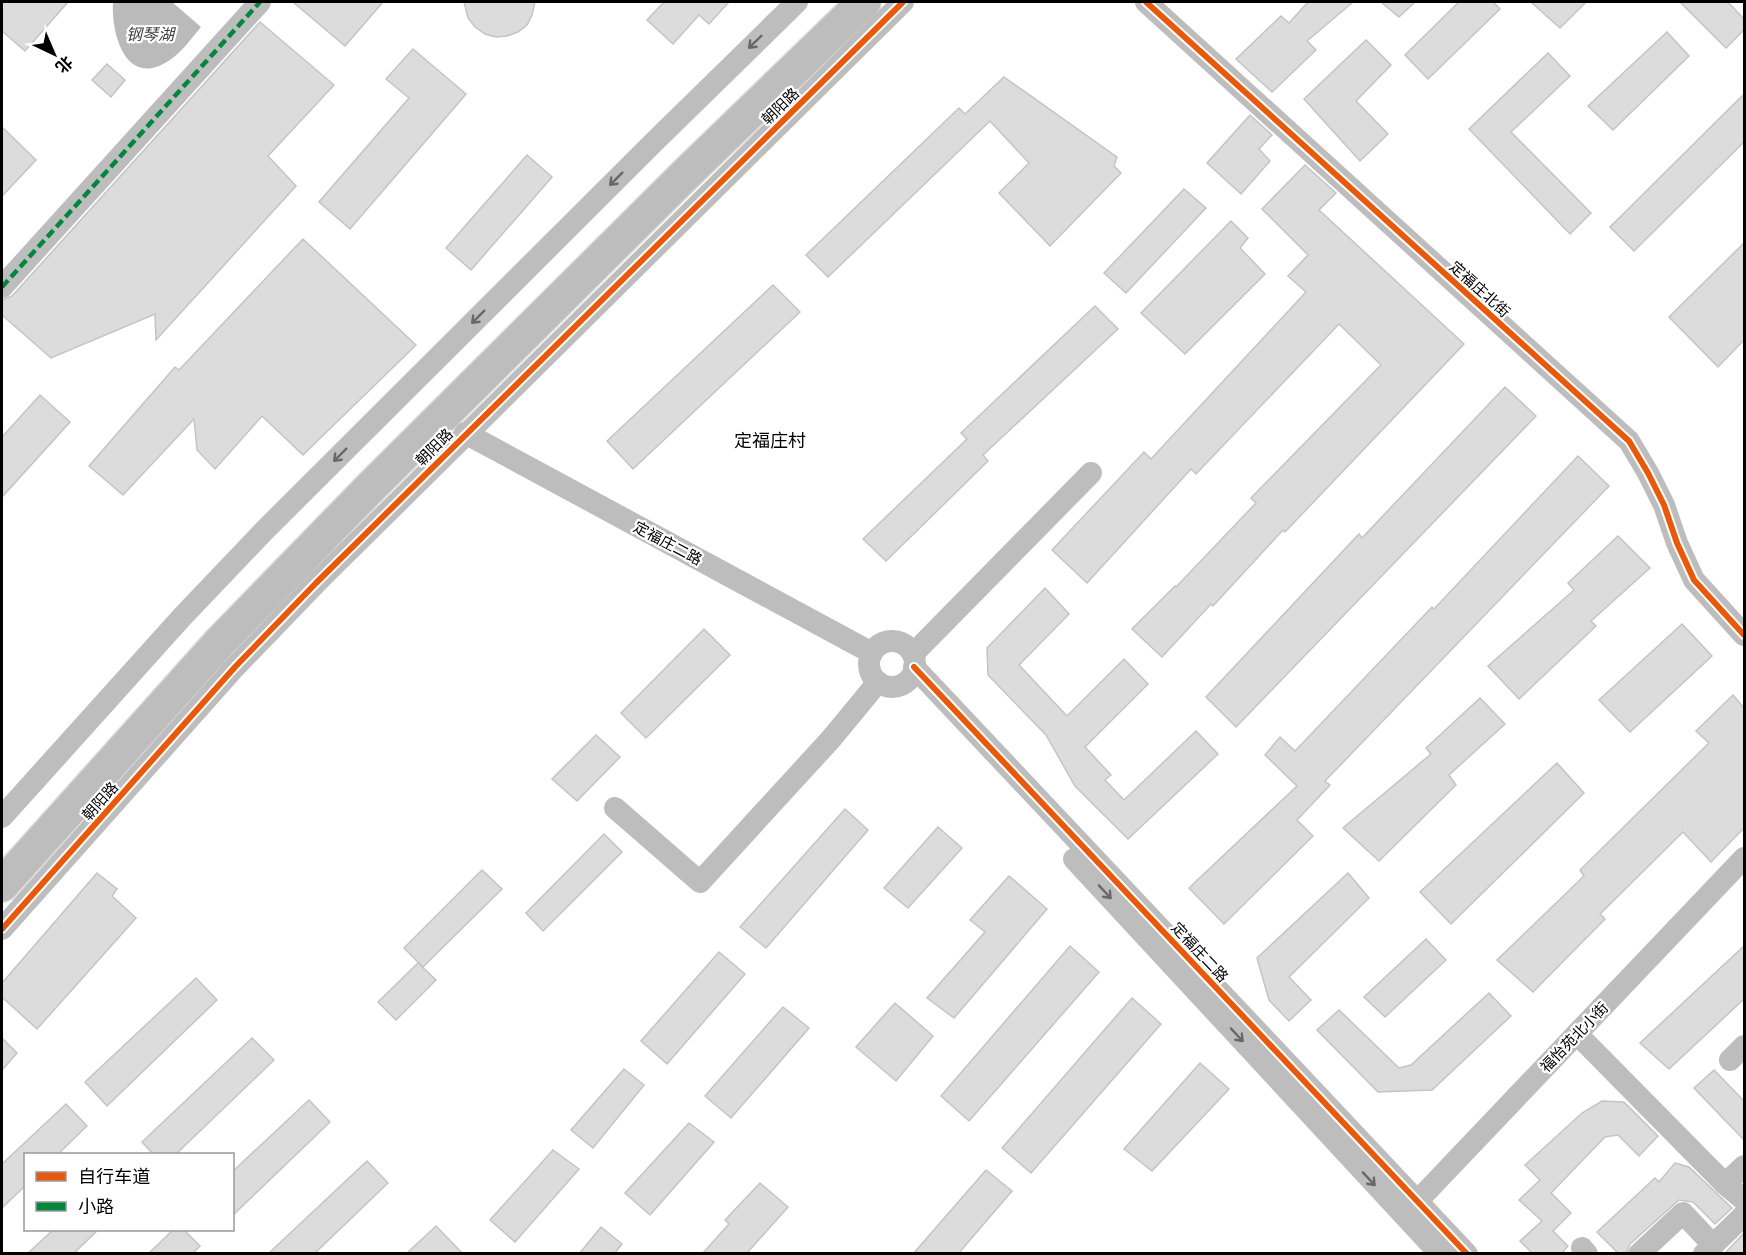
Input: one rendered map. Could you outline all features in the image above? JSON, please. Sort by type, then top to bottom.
[{"type":"highway","points":[[2,860],[232,606],[368,467],[838,2]]},
{"type":"highway","name":"朝阳路","points":[[2,885],[220,642],[355,503],[864,2]]},
{"type":"street","points":[[2,287],[260,2]]},
{"type":"street","points":[[2,817],[182,617],[264,531],[629,166],[797,2]]},
{"type":"street","name":"朝阳路","points":[[2,929],[234,667],[465,434],[903,2]]},
{"type":"street","name":"定福庄北街","points":[[1146,2],[1629,441],[1664,505],[1677,543],[1694,580],[1744,635]]},
{"type":"street","name":"定福庄二路","points":[[465,434],[872,653],[882,643],[893,641],[905,645],[912,667],[1411,1208],[1467,1254]]},
{"type":"street","points":[[872,653],[869,667],[872,676],[887,686],[896,686],[1091,473]]},
{"type":"street","points":[[615,808],[700,882],[831,740],[878,682]]},
{"type":"street","name":"福怡苑北小街","points":[[1411,1208],[1744,858]]},
{"type":"street","points":[[1576,1034],[1725,1184],[1744,1200]]},
{"type":"street","points":[[1725,1184],[1744,1166]]},
{"type":"street","name":"定福庄二路","points":[[1411,1208],[1435,1252]]},
{"type":"street","points":[[1639,1254],[1683,1213],[1708,1249],[1744,1215]]},
{"type":"water","name":"钢琴湖","points":[[113,2],[172,2],[201,27],[170,60],[151,68],[139,67],[123,52],[118,40]]},
{"type":"building","points":[[2,2],[68,2],[25,51],[2,31]]},
{"type":"building","points":[[293,2],[383,2],[345,46]]},
{"type":"building","points":[[464,2],[535,2],[527,25],[518,32],[496,37],[485,34],[475,27],[468,18]]},
{"type":"building","points":[[664,2],[729,2],[709,24],[699,15],[673,44],[647,20]]},
{"type":"building","points":[[1308,2],[1353,2],[1307,41],[1316,50],[1272,92],[1236,59],[1281,16],[1289,23]]},
{"type":"building","points":[[1381,2],[1415,2],[1399,17]]},
{"type":"building","points":[[1459,2],[1493,2],[1500,9],[1428,79],[1405,55]]},
{"type":"building","points":[[1531,2],[1586,2],[1560,28]]},
{"type":"building","points":[[1680,2],[1728,2],[1744,19],[1744,30],[1726,48]]},
{"type":"building","points":[[260,22],[334,85],[268,156],[296,186],[156,340],[155,314],[51,358],[2,315],[2,300],[12,296]]},
{"type":"building","points":[[1667,32],[1689,56],[1613,130],[1588,106]]},
{"type":"building","points":[[1366,40],[1391,65],[1356,101],[1388,134],[1360,161],[1304,99]]},
{"type":"building","points":[[413,49],[466,94],[350,229],[319,202],[409,98],[386,79]]},
{"type":"building","points":[[1548,53],[1570,76],[1511,132],[1591,213],[1570,234],[1469,129]]},
{"type":"building","points":[[107,64],[125,80],[111,97],[92,80]]},
{"type":"building","points":[[1004,77],[1117,157],[1114,166],[1121,173],[1050,246],[999,193],[1029,163],[990,121],[828,277],[806,255],[959,108],[965,114]]},
{"type":"building","points":[[1744,94],[1744,142],[1634,251],[1610,227]]},
{"type":"building","points":[[1250,115],[1272,135],[1259,149],[1270,161],[1241,194],[1207,163]]},
{"type":"building","points":[[2,127],[36,160],[2,196]]},
{"type":"building","points":[[527,155],[552,177],[471,270],[446,248]]},
{"type":"building","points":[[1305,165],[1336,193],[1319,210],[1464,344],[1162,657],[1132,629],[1176,587],[1256,503],[1251,498],[1381,365],[1339,324],[1196,474],[1191,469],[1087,583],[1052,550],[1144,452],[1151,459],[1306,292],[1288,276],[1308,255],[1262,209]]},
{"type":"building","points":[[1184,189],[1206,208],[1126,293],[1104,273]]},
{"type":"building","points":[[1231,221],[1248,238],[1240,248],[1265,274],[1185,354],[1141,313]]},
{"type":"building","points":[[303,239],[416,345],[303,455],[262,416],[215,469],[197,450],[194,419],[123,495],[89,466],[175,367],[179,370]]},
{"type":"building","points":[[1744,243],[1744,340],[1718,367],[1669,317]]},
{"type":"building","points":[[773,285],[800,312],[633,469],[607,441]]},
{"type":"building","points":[[1095,306],[1118,329],[983,455],[988,461],[886,561],[863,539],[967,439],[961,433]]},
{"type":"building","points":[[1505,387],[1536,416],[1236,727],[1206,697],[1359,534],[1362,538]]},
{"type":"building","points":[[40,395],[70,422],[2,497],[2,437]]},
{"type":"building","points":[[1578,456],[1609,486],[1325,781],[1330,785],[1297,820],[1313,836],[1224,924],[1189,888],[1297,786],[1265,755],[1280,737],[1295,751],[1432,607],[1434,609]]},
{"type":"building","points":[[1618,536],[1650,568],[1591,621],[1596,626],[1519,699],[1488,666],[1574,590],[1568,583]]},
{"type":"building","points":[[1045,588],[1069,614],[1019,665],[1067,716],[1124,659],[1148,684],[1085,747],[1111,775],[1105,780],[1124,800],[1196,731],[1218,754],[1128,839],[1075,786],[1046,735],[988,675],[987,648]]},
{"type":"building","points":[[1682,624],[1712,656],[1630,732],[1599,700]]},
{"type":"building","points":[[704,629],[730,655],[646,738],[621,713]]},
{"type":"building","points":[[1733,695],[1744,708],[1744,828],[1711,862],[1683,832],[1600,914],[1605,919],[1533,992],[1497,960],[1584,876],[1580,870],[1709,743],[1696,731]]},
{"type":"building","points":[[1480,698],[1505,724],[1449,775],[1456,785],[1379,861],[1343,828],[1431,754],[1426,748]]},
{"type":"building","points":[[596,735],[620,757],[577,801],[552,779]]},
{"type":"building","points":[[1557,763],[1584,793],[1451,924],[1420,892]]},
{"type":"building","points":[[845,809],[868,830],[766,948],[740,927]]},
{"type":"building","points":[[938,827],[962,848],[908,908],[884,888]]},
{"type":"building","points":[[604,834],[622,852],[543,931],[526,913]]},
{"type":"building","points":[[482,870],[502,889],[423,967],[404,948]]},
{"type":"building","points":[[97,873],[117,889],[112,896],[136,918],[37,1029],[2,997],[2,983]]},
{"type":"building","points":[[1348,873],[1369,898],[1289,977],[1311,1000],[1289,1021],[1269,1000],[1257,958]]},
{"type":"building","points":[[1009,876],[1047,909],[954,1018],[927,998],[985,932],[970,920]]},
{"type":"building","points":[[1426,939],[1446,960],[1385,1017],[1364,997]]},
{"type":"building","points":[[1070,946],[1099,972],[969,1121],[941,1096]]},
{"type":"building","points":[[1744,946],[1744,999],[1669,1069],[1640,1043]]},
{"type":"building","points":[[719,952],[745,974],[667,1064],[641,1041]]},
{"type":"building","points":[[418,963],[436,980],[396,1020],[378,1002]]},
{"type":"building","points":[[196,978],[217,1000],[107,1106],[85,1082]]},
{"type":"building","points":[[1489,993],[1511,1016],[1432,1090],[1378,1092],[1317,1030],[1339,1010],[1399,1068],[1411,1065]]},
{"type":"building","points":[[1132,998],[1161,1024],[1031,1173],[1002,1148]]},
{"type":"building","points":[[895,1003],[933,1036],[896,1081],[856,1047]]},
{"type":"building","points":[[783,1007],[809,1028],[731,1118],[705,1096]]},
{"type":"building","points":[[2,1038],[17,1053],[2,1070]]},
{"type":"building","points":[[252,1038],[274,1060],[177,1153],[152,1153],[142,1142]]},
{"type":"building","points":[[1200,1063],[1229,1089],[1152,1171],[1124,1149]]},
{"type":"building","points":[[624,1069],[644,1085],[593,1148],[571,1130]]},
{"type":"building","points":[[1714,1070],[1744,1101],[1744,1140],[1694,1088]]},
{"type":"building","points":[[309,1100],[330,1122],[234,1214],[234,1170]]},
{"type":"building","points":[[1602,1101],[1624,1102],[1658,1136],[1639,1156],[1618,1135],[1605,1137],[1551,1193],[1571,1213],[1553,1231],[1568,1246],[1561,1254],[1533,1254],[1520,1241],[1542,1221],[1519,1200],[1540,1180],[1525,1165],[1582,1113]]},
{"type":"building","points":[[66,1104],[87,1126],[59,1153],[24,1153],[24,1187],[2,1208],[2,1164]]},
{"type":"building","points":[[689,1123],[714,1142],[650,1215],[625,1193]]},
{"type":"building","points":[[553,1150],[579,1169],[515,1242],[490,1220]]},
{"type":"building","points":[[367,1161],[388,1183],[314,1254],[268,1254]]},
{"type":"building","points":[[1675,1163],[1689,1167],[1732,1208],[1715,1224],[1693,1202],[1679,1200],[1630,1244],[1626,1254],[1619,1254],[1597,1232],[1655,1178],[1659,1182]]},
{"type":"building","points":[[986,1170],[1012,1191],[958,1254],[913,1254]]},
{"type":"building","points":[[760,1183],[788,1207],[746,1254],[702,1254],[729,1224],[725,1220]]},
{"type":"building","points":[[436,1226],[463,1254],[406,1254]]},
{"type":"building","points":[[601,1227],[622,1244],[614,1254],[579,1254]]},
{"type":"building","points":[[52,1231],[97,1231],[73,1254],[27,1254]]},
{"type":"building","points":[[172,1231],[185,1231],[200,1246],[192,1254],[148,1254]]},
{"type":"building","points":[[1744,1233],[1744,1254],[1724,1254]]},
{"type":"marked path","points":[[2,287],[260,2]]},
{"type":"cycle path","points":[[2,929],[235,667],[316,583],[903,2]]},
{"type":"cycle path","points":[[1146,2],[1629,441],[1664,505],[1677,543],[1694,580],[1744,635]]},
{"type":"cycle path","points":[[914,667],[1467,1254]]},
{"type":"district","name":"定福庄村","points":[[770,440]]}]
